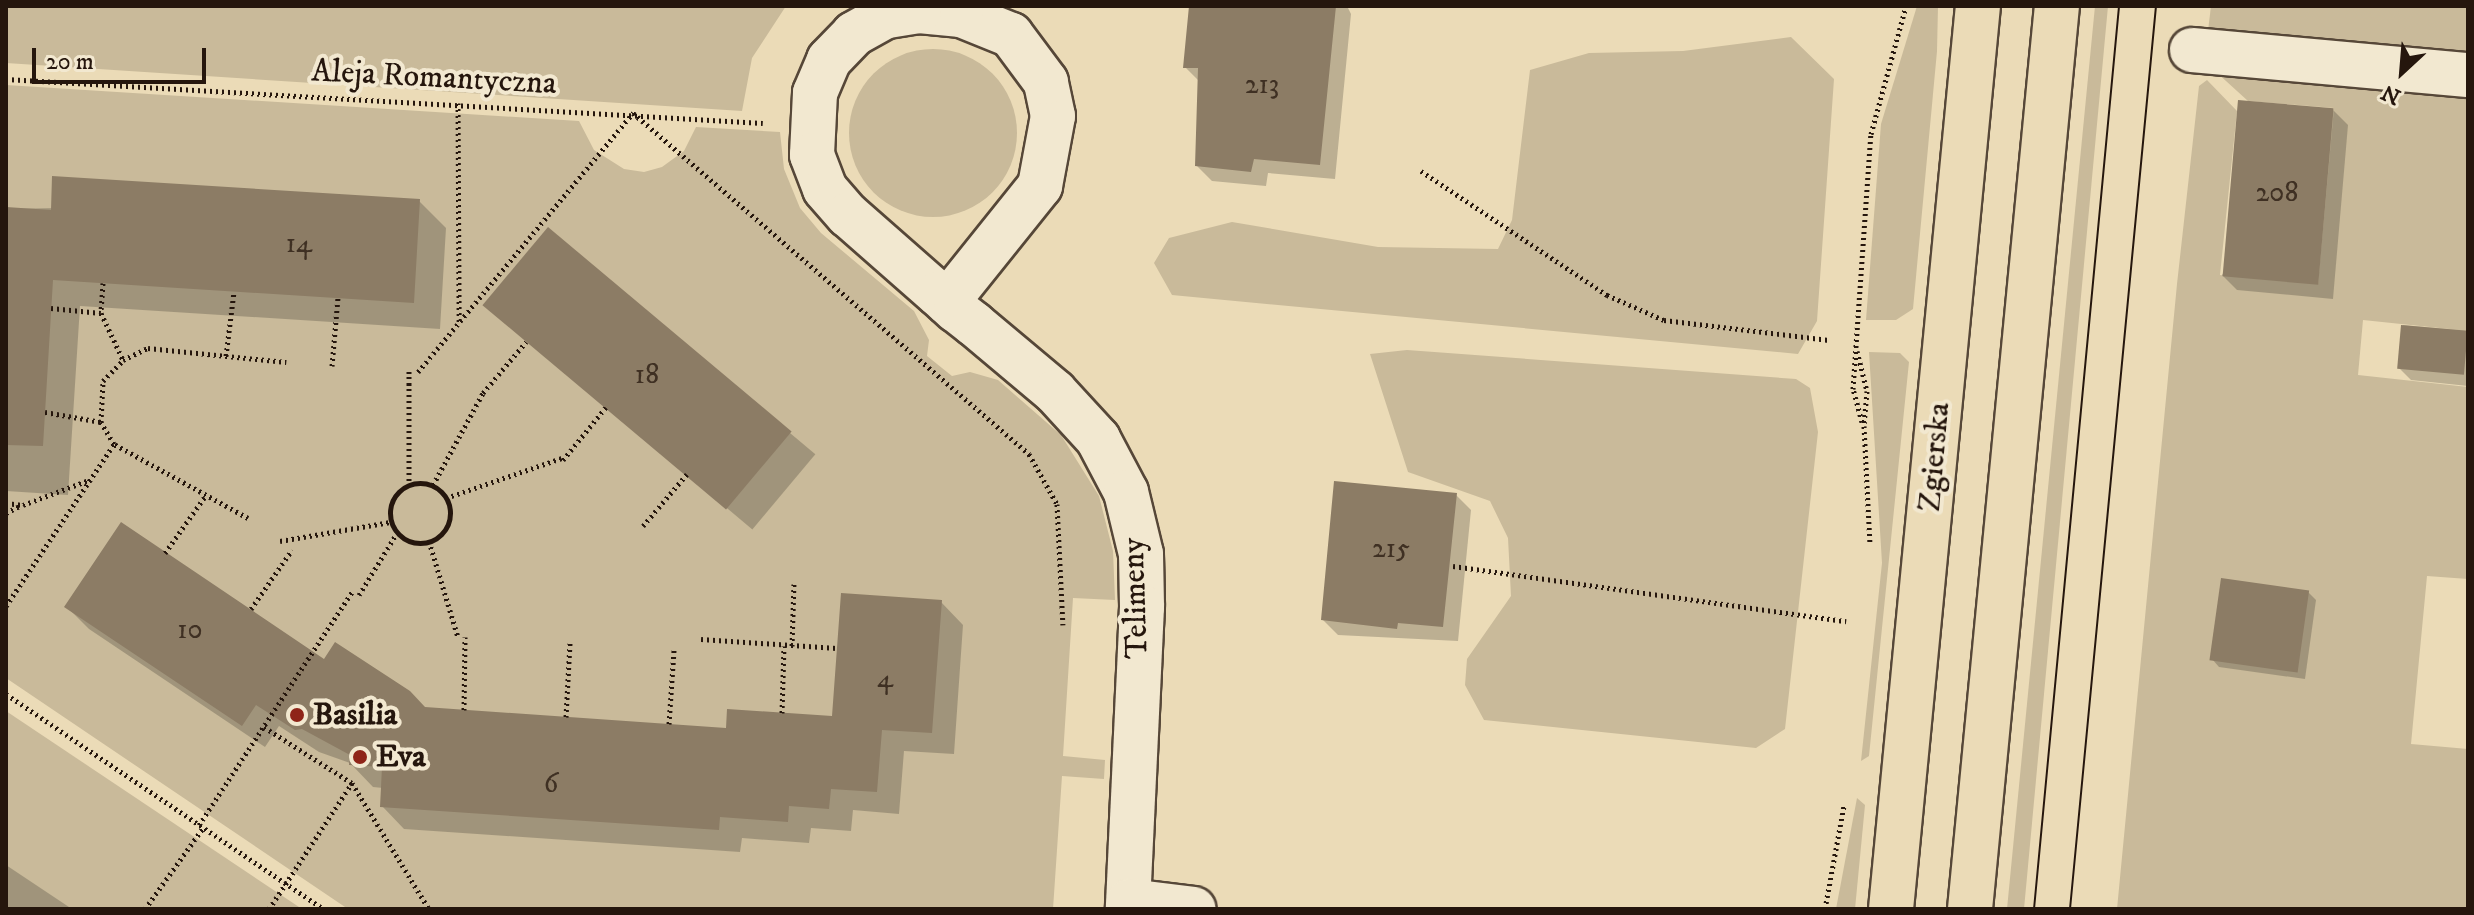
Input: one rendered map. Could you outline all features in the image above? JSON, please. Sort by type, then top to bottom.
[{"type":"main road","name":"Zgierska","points":[[1891,909],[1978,6]]},
{"type":"main road","points":[[1970,909],[2057,6]]},
{"type":"street","points":[[919,11],[961,15],[994,25],[1028,52],[1046,82],[1053,116],[1040,186],[952,306],[825,189],[812,155],[815,93],[829,60],[854,34],[886,16],[919,11]]},
{"type":"street","points":[[2192,50],[2468,75]]},
{"type":"street","name":"Telimeny","points":[[952,306],[1055,392],[1098,439],[1126,492],[1141,554],[1142,607],[1128,905]]},
{"type":"street","points":[[1128,905],[1194,909]]},
{"type":"path","points":[[1864,426],[1853,389],[1873,114],[1906,6]]},
{"type":"path","name":"Aleja Romantyczna","points":[[6,79],[633,113],[812,126]]},
{"type":"path","points":[[458,103],[459,322]]},
{"type":"path","points":[[418,372],[633,113],[1029,454],[1057,504],[1063,625]]},
{"type":"path","points":[[1421,171],[1607,295],[1664,320],[1829,340]]},
{"type":"path","points":[[103,283],[101,313],[123,360]]},
{"type":"path","points":[[226,356],[234,292]]},
{"type":"path","points":[[332,366],[338,298]]},
{"type":"path","points":[[51,308],[101,313]]},
{"type":"path","points":[[433,485],[483,393],[526,342]]},
{"type":"path","points":[[248,518],[114,444],[101,422],[103,381],[123,360],[148,348],[286,362]]},
{"type":"path","points":[[1857,351],[1867,391],[1864,426],[1871,562]]},
{"type":"path","points":[[409,371],[409,484]]},
{"type":"path","points":[[446,498],[562,459],[606,407]]},
{"type":"path","points":[[45,412],[101,422]]},
{"type":"path","points":[[6,606],[114,444]]},
{"type":"path","points":[[643,526],[687,474]]},
{"type":"path","points":[[6,513],[90,479]]},
{"type":"path","points":[[409,484],[433,485],[446,498],[448,524],[429,541],[412,542],[397,533],[390,522],[395,495],[409,484]]},
{"type":"path","points":[[165,553],[206,495]]},
{"type":"path","points":[[6,503],[23,505]]},
{"type":"path","points":[[280,541],[390,522]]},
{"type":"path","points":[[359,595],[397,533]]},
{"type":"path","points":[[429,541],[462,637],[464,710]]},
{"type":"path","points":[[251,609],[292,550]]},
{"type":"path","points":[[1453,566],[1846,621]]},
{"type":"path","points":[[792,646],[794,584]]},
{"type":"path","points":[[145,909],[352,592]]},
{"type":"path","points":[[701,639],[837,648]]},
{"type":"path","points":[[566,717],[570,643]]},
{"type":"path","points":[[782,713],[784,646]]},
{"type":"path","points":[[669,724],[674,650]]},
{"type":"path","points":[[6,694],[324,909]]},
{"type":"path","points":[[264,727],[352,783],[429,909]]},
{"type":"path","points":[[269,909],[352,783]]},
{"type":"path","points":[[1825,909],[1847,792]]},
{"type":"shaded area","points":[[6,6],[786,6],[752,58],[742,111],[6,63]]},
{"type":"shaded area","points":[[1917,6],[1938,6],[1937,51],[1913,309],[1896,320],[1866,320],[1881,124]]},
{"type":"shaded area","points":[[2095,6],[2108,6],[2024,909],[2007,909]]},
{"type":"shaded area","points":[[2211,6],[2468,6],[2468,55],[2208,31]]},
{"type":"shaded area","points":[[1791,37],[1834,79],[1817,321],[1798,354],[1172,295],[1154,263],[1169,238],[1232,222],[1378,247],[1498,249],[1512,220],[1530,70],[1589,53],[1683,51]]},
{"type":"shaded area","points":[[933,49],[965,56],[980,63],[992,74],[1003,86],[1010,101],[1017,133],[1010,165],[1003,180],[992,192],[980,203],[965,210],[933,217],[901,210],[886,203],[874,192],[863,180],[856,165],[849,133],[856,101],[863,86],[874,74],[886,63],[901,56]]},
{"type":"shaded area","points":[[2215,71],[2468,88],[2468,331],[2363,320],[2358,375],[2468,387],[2468,579],[2427,576],[2411,744],[2468,749],[2468,909],[2117,909],[2177,284],[2199,86],[2207,80],[2237,111],[2220,275],[2318,284],[2334,108],[2248,101]]},
{"type":"shaded area","points":[[6,85],[579,121],[594,150],[624,169],[644,172],[662,167],[684,151],[696,127],[780,132],[784,169],[800,208],[821,233],[914,311],[929,340],[927,356],[952,376],[970,372],[998,380],[1061,435],[1099,496],[1113,551],[1115,600],[1073,598],[1063,756],[1105,760],[1104,779],[1062,776],[1053,909],[348,909],[6,678]]},
{"type":"shaded area","points":[[1407,350],[1796,379],[1810,388],[1818,432],[1785,729],[1756,748],[1484,720],[1465,685],[1467,659],[1511,596],[1508,538],[1490,501],[1408,472],[1370,354]]},
{"type":"shaded area","points":[[1869,352],[1900,353],[1909,362],[1869,756],[1861,761],[1882,563]]},
{"type":"shaded area","points":[[6,711],[302,909],[6,909]]},
{"type":"shaded area","points":[[1857,798],[1865,805],[1855,909],[1836,909]]},
{"type":"building","points":[[1189,6],[1336,6],[1320,165],[1254,159],[1251,172],[1195,166],[1198,68],[1183,68]]},
{"type":"building","points":[[2238,100],[2334,108],[2318,285],[2223,276]]},
{"type":"building","points":[[52,176],[420,199],[414,303],[53,280],[43,446],[6,445],[6,207],[51,210]]},
{"type":"building","points":[[548,227],[792,431],[726,510],[482,305]]},
{"type":"building","points":[[2401,325],[2468,331],[2464,375],[2397,369]]},
{"type":"building","points":[[1334,481],[1457,493],[1443,627],[1398,623],[1397,629],[1321,620]]},
{"type":"building","points":[[121,522],[324,659],[335,642],[410,691],[425,707],[726,728],[727,709],[832,716],[841,593],[942,600],[932,733],[882,730],[877,792],[831,789],[829,809],[789,806],[788,822],[720,817],[719,830],[380,807],[382,767],[349,765],[350,755],[302,729],[295,730],[256,705],[242,726],[64,607]]},
{"type":"building","points":[[2221,578],[2309,590],[2298,673],[2209,660]]},
{"type":"tram line","points":[[2034,909],[2119,6]]},
{"type":"tram line","points":[[2070,909],[2156,6]]},
{"type":"place","name":"Basilia","points":[[297,715]]},
{"type":"place","name":"Eva","points":[[360,757]]}]
